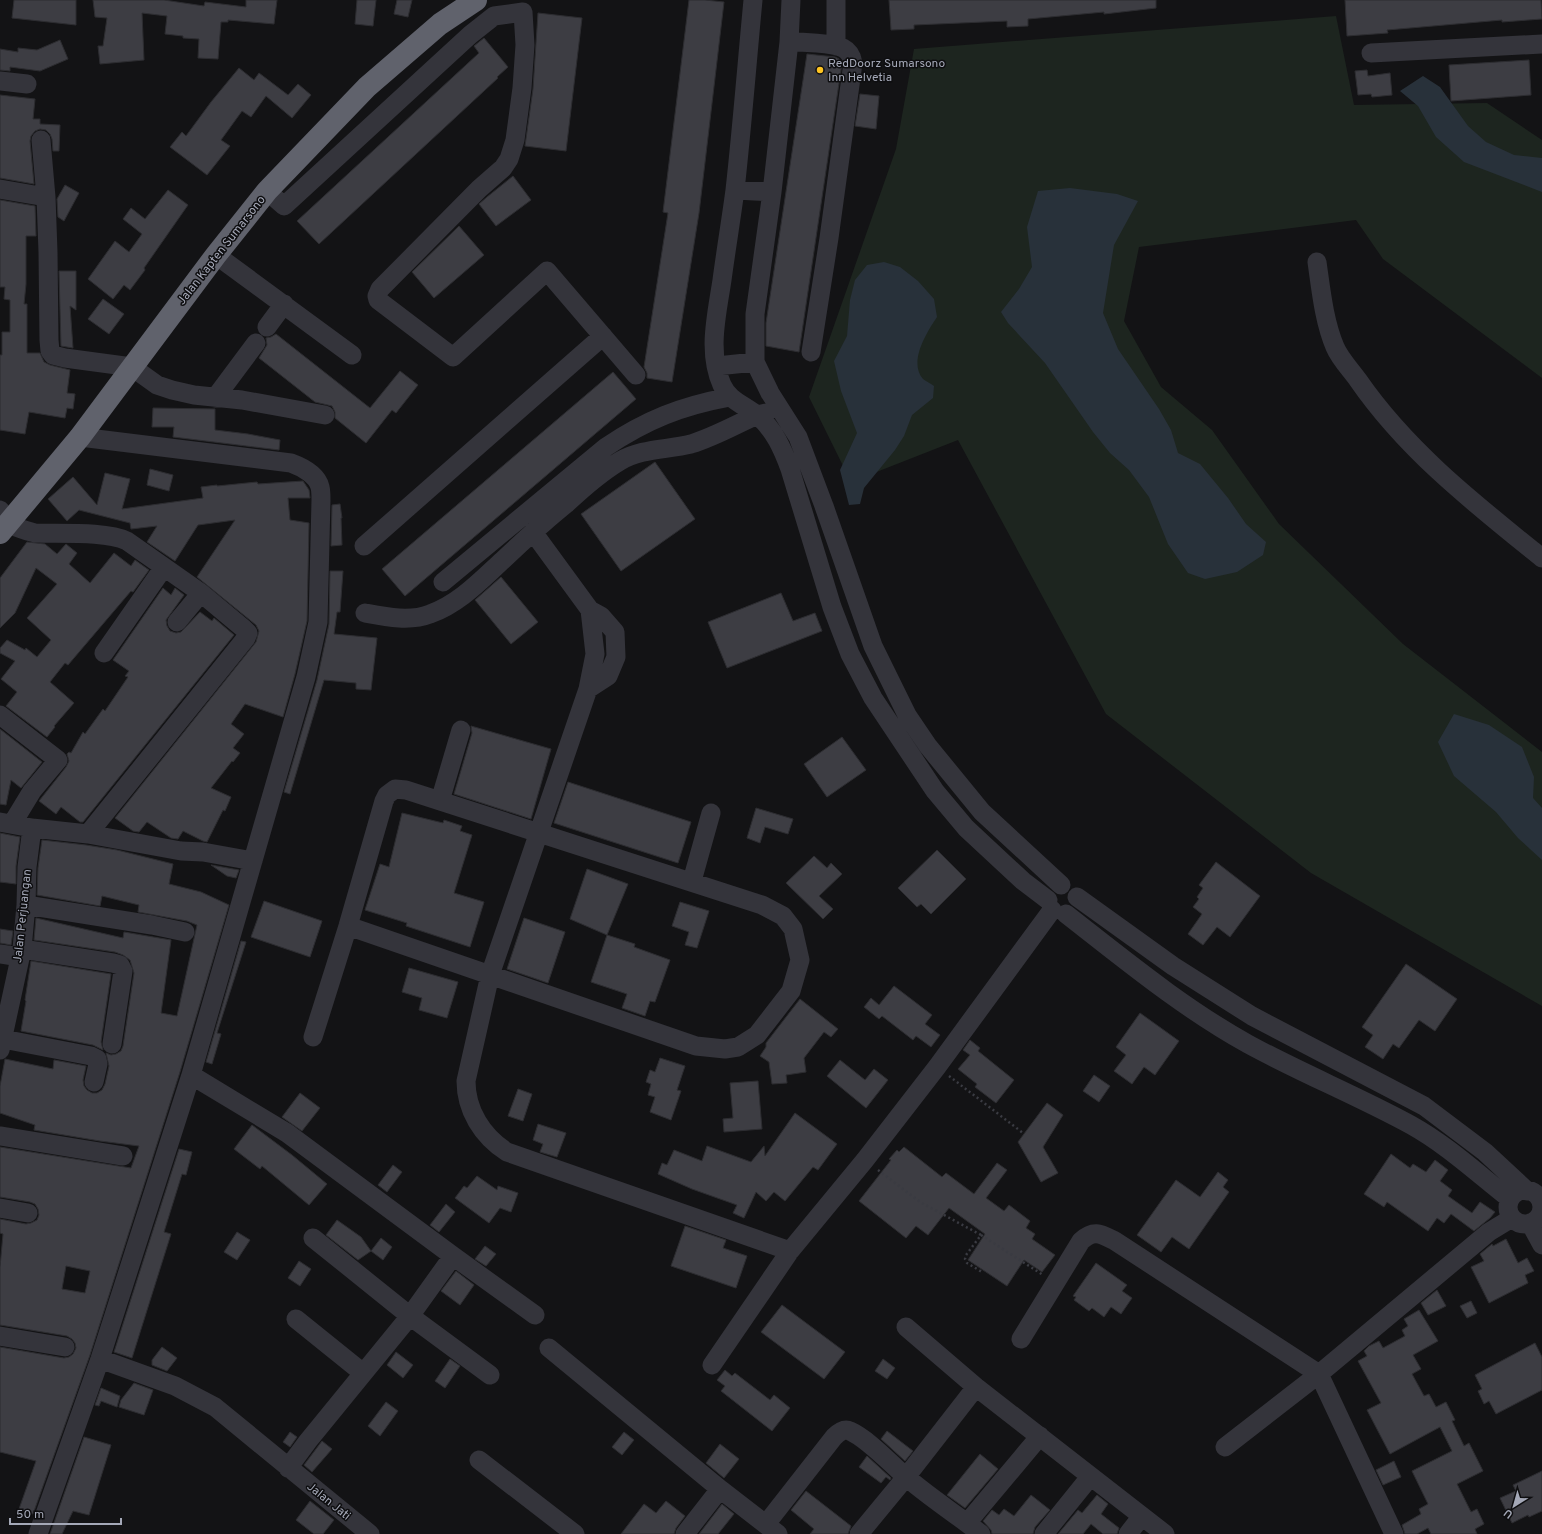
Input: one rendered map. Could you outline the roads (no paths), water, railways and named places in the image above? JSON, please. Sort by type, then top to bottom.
[{"type":"highway","name":"Jalan Kapten Sumarsono","points":[[3,522],[80,437],[216,255],[267,191],[367,87],[440,24],[476,0]]},
{"type":"street","points":[[753,0],[735,190],[714,337],[717,366],[722,384],[730,397],[757,415],[770,428],[783,450],[832,607],[850,654],[873,698],[935,791],[966,828],[1023,881],[1055,908],[1152,981],[1248,1044],[1411,1125],[1533,1203]]},
{"type":"street","points":[[791,0],[789,42],[772,192],[755,314],[754,362],[798,437],[824,506],[872,646],[907,715],[928,746],[982,812],[1061,885],[1072,888],[1077,897],[1173,966],[1252,1016],[1424,1106],[1485,1152],[1533,1203],[1542,1245]]},
{"type":"street","points":[[836,0],[836,46]]},
{"type":"street","points":[[267,191],[284,206],[470,35],[494,16],[523,12],[525,45],[522,88],[515,140],[509,159],[503,168],[380,289],[377,296],[378,300],[453,357],[547,271],[636,375]]},
{"type":"street","points":[[789,42],[842,47],[852,59],[831,223],[811,352]]},
{"type":"street","points":[[1371,53],[1542,44]]},
{"type":"street","points":[[0,80],[27,84]]},
{"type":"street","points":[[41,140],[46,197],[49,340],[50,351],[53,355],[132,367],[157,385],[172,390],[215,398],[242,400],[325,414]]},
{"type":"street","points":[[0,189],[46,197]]},
{"type":"street","points":[[735,190],[772,192]]},
{"type":"street","points":[[216,255],[352,355]]},
{"type":"street","points":[[1317,262],[1324,309],[1336,348],[1368,395],[1439,473],[1542,558]]},
{"type":"street","points":[[267,327],[284,304]]},
{"type":"street","points":[[364,546],[603,336]]},
{"type":"street","points":[[215,398],[256,343]]},
{"type":"street","points":[[717,366],[754,362]]},
{"type":"street","points":[[443,582],[606,447],[630,431],[661,416],[687,406],[730,397]]},
{"type":"street","points":[[365,613],[386,617],[410,618],[430,615],[460,598],[476,585],[533,532],[607,469],[639,453],[689,444],[707,439],[757,415],[781,410]]},
{"type":"street","points":[[38,1534],[100,1359],[191,1075],[306,677],[318,622],[321,500],[320,487],[316,479],[309,472],[301,466],[291,463],[80,437]]},
{"type":"street","points":[[3,522],[35,533],[105,535],[127,540],[201,593],[246,629],[248,633],[88,834]]},
{"type":"street","points":[[533,532],[590,610],[602,616],[615,632],[616,657],[608,676],[588,689],[490,975],[466,1081],[466,1093],[471,1111],[487,1136],[496,1145],[507,1152],[790,1251]]},
{"type":"street","points":[[104,653],[164,566]]},
{"type":"street","points":[[177,622],[201,593]]},
{"type":"street","points":[[0,715],[22,734],[57,758],[57,762],[6,823],[32,828],[88,834],[181,851],[203,852],[253,861]]},
{"type":"street","points":[[440,801],[461,730]]},
{"type":"street","points":[[312,1037],[348,926],[384,801],[395,789],[400,789],[440,801],[762,905],[783,916],[793,929],[800,960],[791,991],[757,1035],[738,1047],[725,1049],[696,1046],[348,926]]},
{"type":"street","points":[[692,882],[711,813]]},
{"type":"street","name":"Jalan Perjuangan","points":[[1,1045],[6,997],[21,953],[26,905],[27,867],[32,828]]},
{"type":"street","points":[[1055,908],[1049,894],[1052,890],[1061,885]]},
{"type":"street","points":[[1055,908],[1075,908],[1077,897]]},
{"type":"street","points":[[26,905],[152,925],[185,932]]},
{"type":"street","points":[[712,1365],[790,1251],[865,1160],[937,1067],[1055,908]]},
{"type":"street","points":[[0,954],[21,953],[120,965],[122,971],[112,1044]]},
{"type":"street","points":[[1,1045],[91,1056],[97,1059],[98,1064],[94,1082]]},
{"type":"street","points":[[191,1075],[287,1133],[453,1256],[535,1314]]},
{"type":"street","points":[[0,1136],[123,1156]]},
{"type":"street","points":[[1225,1447],[1319,1374],[1489,1232],[1512,1218],[1523,1224],[1533,1203]]},
{"type":"street","points":[[0,1208],[28,1213]]},
{"type":"street","points":[[1021,1339],[1081,1240],[1092,1233],[1105,1235],[1319,1374],[1394,1534]]},
{"type":"street","points":[[313,1238],[410,1316],[490,1375]]},
{"type":"street","points":[[288,1468],[302,1448],[410,1316],[453,1256]]},
{"type":"street","points":[[296,1319],[363,1373]]},
{"type":"street","points":[[906,1327],[976,1387],[1165,1534]]},
{"type":"street","points":[[0,1336],[65,1346]]},
{"type":"street","points":[[549,1348],[720,1490],[772,1529],[838,1432],[846,1430],[851,1431],[869,1444],[906,1477],[974,1528],[1040,1436]]},
{"type":"street","name":"Jalan Jati","points":[[100,1359],[175,1386],[200,1399],[226,1416],[370,1534]]},
{"type":"street","points":[[859,1534],[906,1477],[976,1387]]},
{"type":"street","points":[[479,1460],[575,1534]]},
{"type":"street","points":[[1044,1534],[1090,1477]]},
{"type":"street","points":[[685,1534],[720,1490]]},
{"type":"street","points":[[1128,1534],[1142,1516]]},
{"type":"place","name":"RedDoorz Sumarsono Inn Helvetia","points":[[820,70]]}]
